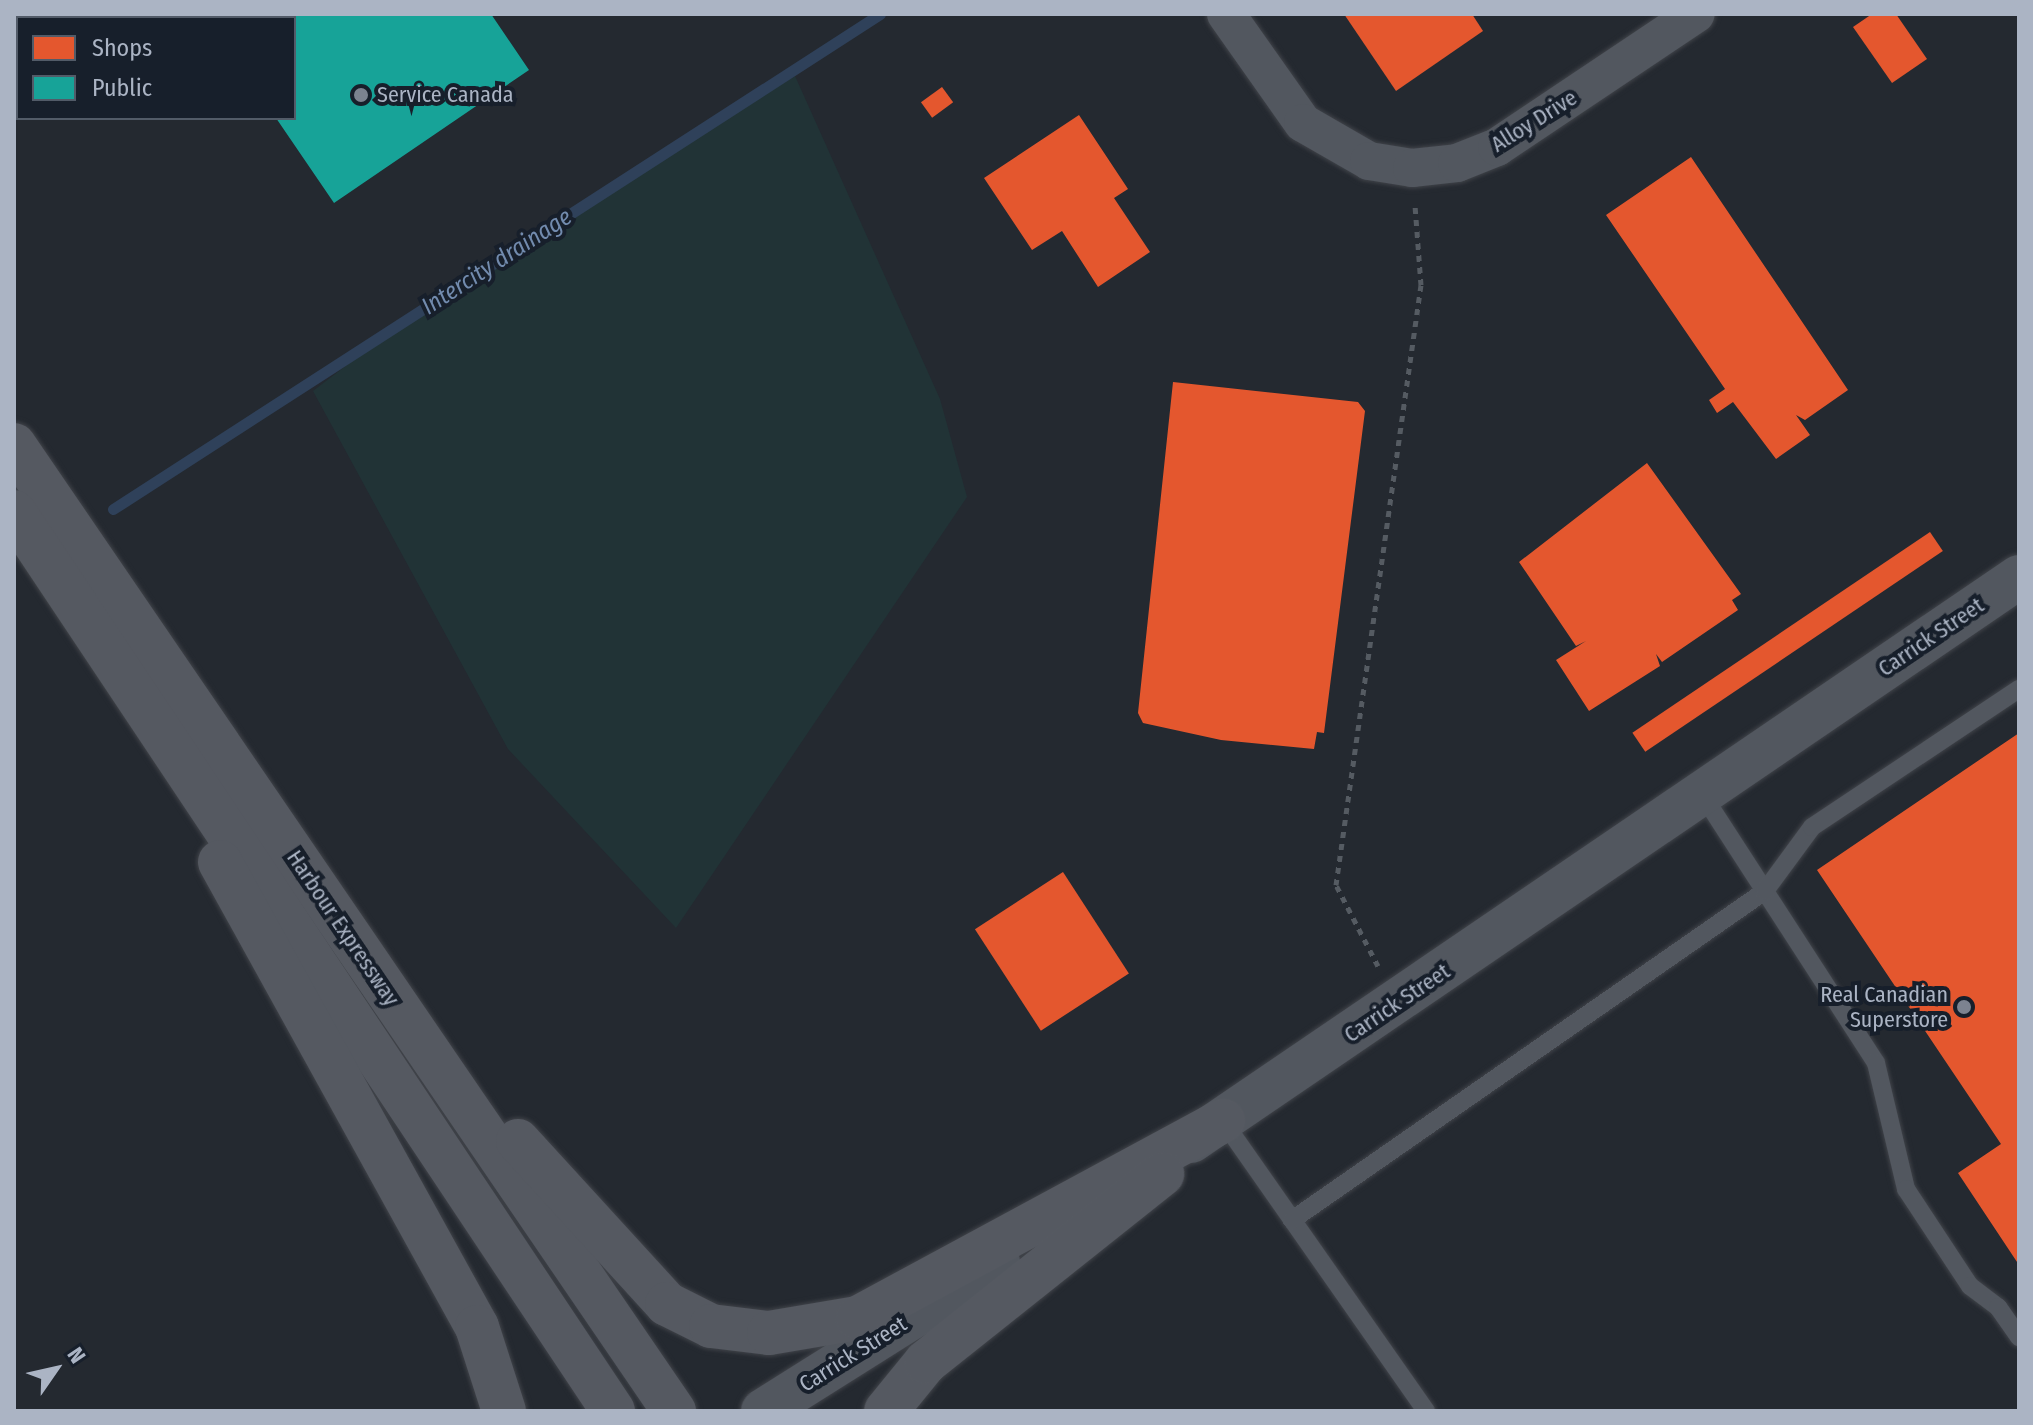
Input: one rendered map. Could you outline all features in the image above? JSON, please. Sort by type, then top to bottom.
[{"type":"main road","name":"Harbour Expressway","points":[[14,445],[674,1411]]},
{"type":"main road","name":"Harbour Expressway","points":[[14,512],[613,1411]]},
{"type":"main road","points":[[120,667],[293,1003],[477,1327],[504,1411]]},
{"type":"main road","points":[[362,956],[599,1237],[667,1304],[711,1326],[769,1333],[858,1318],[1223,1121]]},
{"type":"main road","points":[[886,1411],[926,1362],[1223,1121]]},
{"type":"street","name":"Alloy Drive","points":[[1226,14],[1303,123],[1369,161],[1412,168],[1457,163],[1497,147],[1696,14]]},
{"type":"street","name":"Carrick Street","points":[[763,1411],[1223,1121],[2019,577]]},
{"type":"lane","points":[[1292,1220],[1765,891],[1812,827],[2019,689]]},
{"type":"lane","points":[[1702,794],[1876,1063],[1906,1189],[1970,1286],[1998,1307],[2019,1337]]},
{"type":"lane","points":[[1223,1121],[1426,1411]]},
{"type":"path","points":[[1398,1002],[1336,885],[1421,285],[1412,168]]},
{"type":"shaded area","points":[[795,76],[940,399],[967,497],[676,928],[508,749],[313,391],[462,277]]},
{"type":"building: Shops","points":[[1344,14],[1472,14],[1483,31],[1396,91]]},
{"type":"building: Shops","points":[[1872,14],[1896,14],[1927,59],[1892,83],[1853,27]]},
{"type":"building: Shops","points":[[942,87],[953,102],[932,118],[921,102]]},
{"type":"building: Shops","points":[[1079,115],[1128,189],[1114,198],[1150,252],[1098,287],[1062,231],[1032,250],[984,178]]},
{"type":"building: Shops","points":[[1691,157],[1848,390],[1805,420],[1796,415],[1810,435],[1776,459],[1733,402],[1717,413],[1709,400],[1725,389],[1606,215]]},
{"type":"building: Shops","points":[[1173,382],[1358,402],[1365,411],[1324,733],[1317,732],[1314,749],[1221,740],[1143,723],[1138,713]]},
{"type":"building: Shops","points":[[1647,463],[1741,594],[1732,600],[1738,610],[1662,662],[1656,654],[1660,666],[1589,711],[1556,660],[1586,641],[1576,646],[1519,562]]},
{"type":"building: Shops","points":[[1930,532],[1943,551],[1645,752],[1632,733]]},
{"type":"building: Shops","name":"Real Canadian Superstore","points":[[2019,733],[2019,1265],[1958,1173],[2001,1144],[1817,870]]},
{"type":"building: Shops","points":[[1063,872],[1129,973],[1041,1031],[975,929]]},
{"type":"building: Public","points":[[491,14],[529,70],[334,203],[277,120],[296,120],[296,16],[217,16]]},
{"type":"waterway","name":"Intercity drainage","points":[[113,509],[880,14]]},
{"type":"place","name":"Service Canada","points":[[361,95]]},
{"type":"place","name":"Real Canadian Superstore","points":[[1964,1007]]}]
